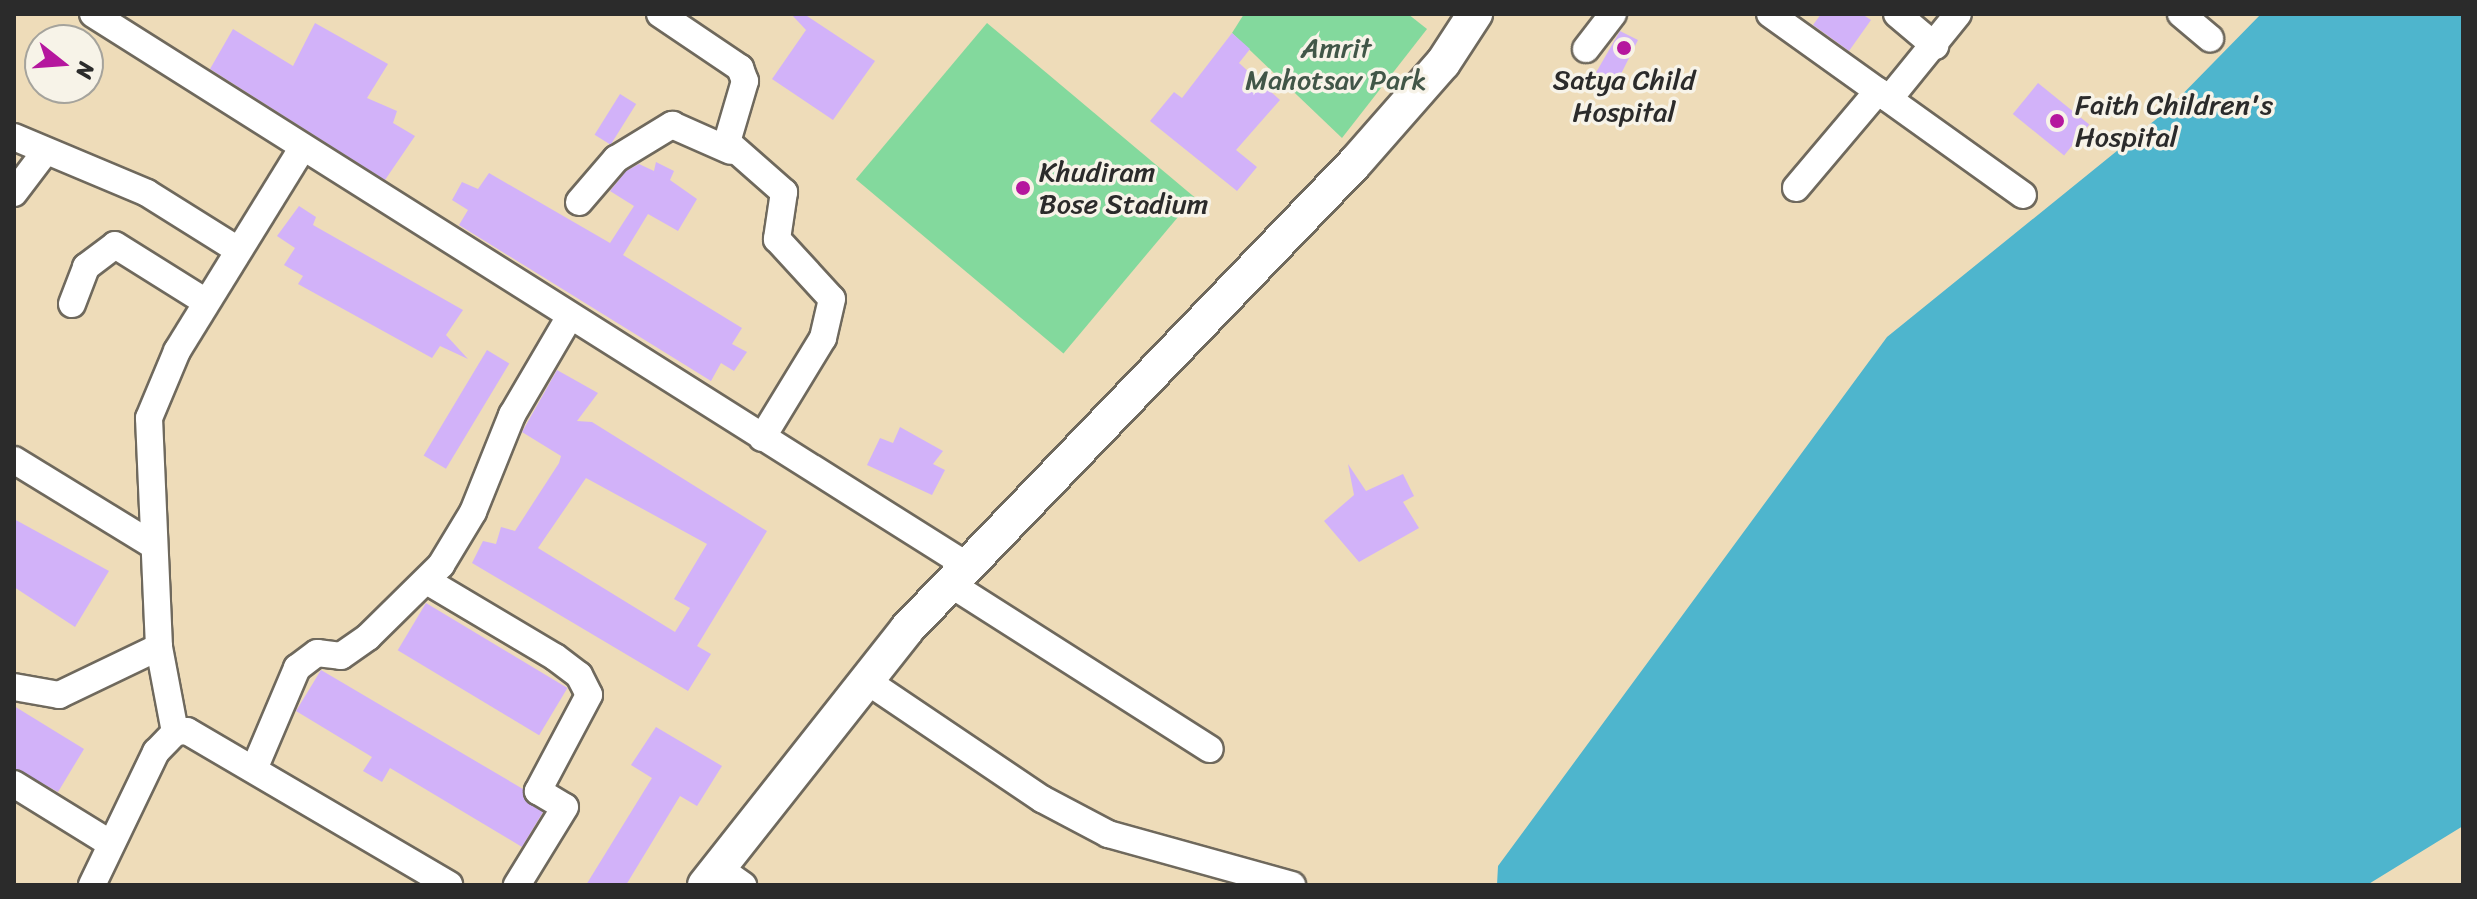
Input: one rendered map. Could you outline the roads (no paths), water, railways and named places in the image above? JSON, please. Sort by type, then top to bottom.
[{"type":"main road","points":[[722,879],[864,679],[957,574],[1355,163],[1467,17]]},
{"type":"street","points":[[93,14],[301,150],[762,438],[1210,749]]},
{"type":"street","points":[[660,14],[740,68],[745,81],[727,131],[731,151]]},
{"type":"street","points":[[1586,49],[1613,14]]},
{"type":"street","points":[[1770,14],[2023,195]]},
{"type":"street","points":[[1897,14],[1935,46]]},
{"type":"street","points":[[1796,188],[1883,95],[1935,46],[1958,14]]},
{"type":"street","points":[[2181,14],[2210,38]]},
{"type":"street","points":[[579,202],[616,159],[672,125],[731,151],[784,192],[777,239],[832,299],[823,338],[762,438]]},
{"type":"street","points":[[14,137],[147,193],[238,250]]},
{"type":"street","points":[[175,732],[159,647],[151,544],[149,418],[206,302],[301,150]]},
{"type":"street","points":[[14,193],[45,152]]},
{"type":"street","points":[[72,304],[86,267],[115,245],[206,302]]},
{"type":"street","points":[[255,767],[297,668],[317,653],[341,656],[427,581],[460,537],[512,415],[569,318]]},
{"type":"street","points":[[14,460],[151,544]]},
{"type":"street","points":[[427,581],[555,657],[579,675],[589,695],[538,791],[565,807],[517,885]]},
{"type":"street","points":[[14,687],[59,695],[159,647]]},
{"type":"street","points":[[864,679],[1076,818],[1184,860],[1292,885]]},
{"type":"street","points":[[175,732],[201,735],[449,885]]},
{"type":"street","points":[[92,885],[156,752],[175,732]]},
{"type":"street","points":[[14,784],[111,844]]},
{"type":"street","points":[[1184,860],[1201,885]]},
{"type":"water","points":[[2261,14],[2463,14],[2463,826],[2367,885],[1497,885],[1498,866],[1887,337],[2165,112]]},
{"type":"place","name":"Satya Child Hospital","points":[[1624,48]]},
{"type":"place","name":"Faith Children's Hospital","points":[[2057,121]]},
{"type":"place","name":"Khudiram Bose Stadium","points":[[1023,188]]},
{"type":"park label","name":"Amrit Mahotsav Park","points":[[1336,64]]}]
